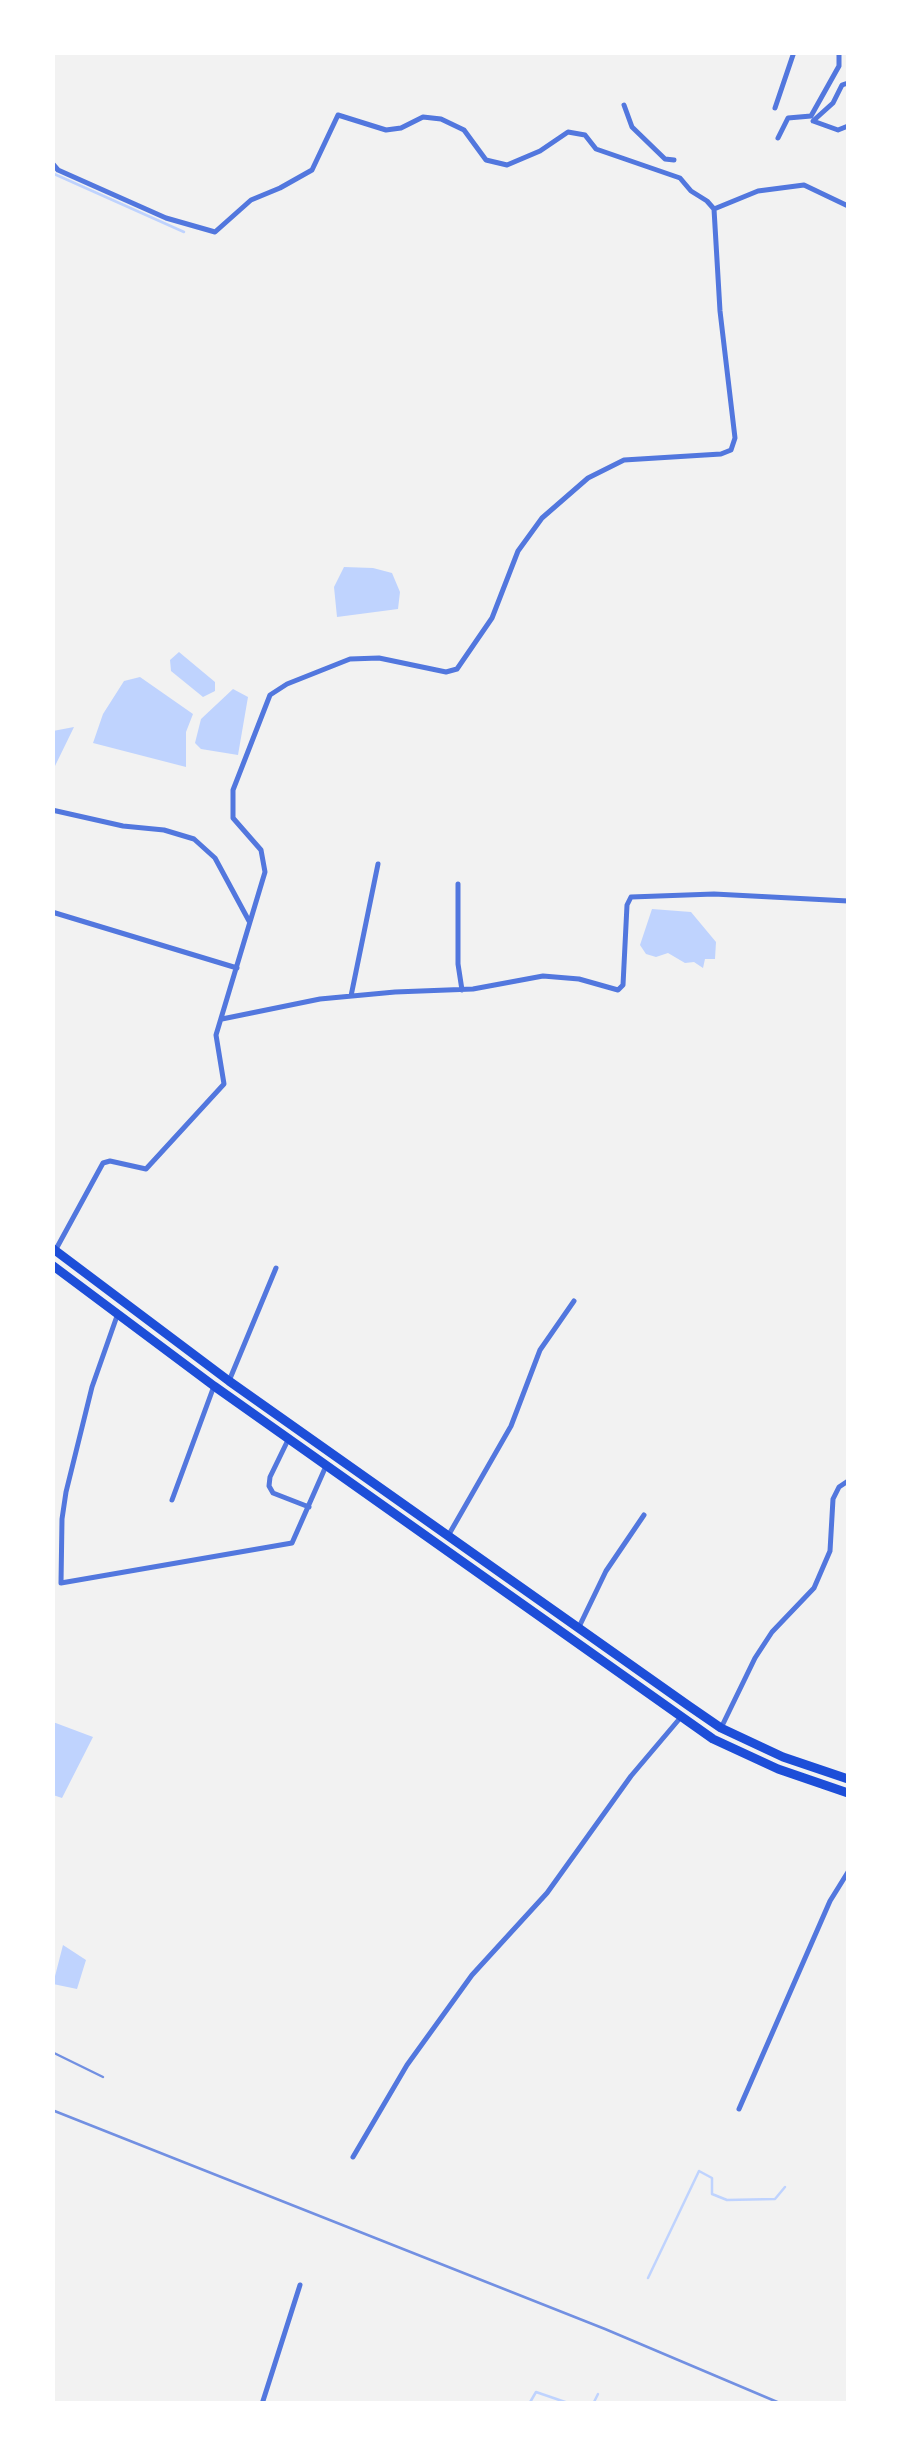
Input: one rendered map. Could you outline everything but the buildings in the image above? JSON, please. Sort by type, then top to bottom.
[{"type":"highway","points":[[54,1249],[228,1381],[721,1728],[784,1757],[848,1779]]},
{"type":"highway","points":[[52,1265],[289,1440],[714,1739],[778,1769],[848,1793]]},
{"type":"street","points":[[775,108],[794,52]]},
{"type":"street","points":[[778,138],[788,118],[811,116],[840,66],[839,52]]},
{"type":"street","points":[[848,83],[842,85],[833,104],[813,121],[838,130],[848,126]]},
{"type":"street","points":[[624,104],[632,127],[665,160],[674,160]]},
{"type":"street","points":[[52,163],[58,170],[166,218],[215,232],[252,200],[312,170],[338,116],[386,130],[401,128],[423,117],[441,119],[464,130],[486,160],[507,165],[540,151],[568,132],[585,135],[596,149],[680,178],[714,209],[720,311],[735,438],[732,450],[721,454],[624,460],[588,478],[542,518],[518,552],[492,618],[457,670],[446,672],[379,658],[350,659],[287,684],[270,695],[232,790],[234,818],[262,850],[265,861],[216,1042],[225,1076],[220,1092],[146,1169],[103,1163],[54,1249]]},
{"type":"street","points":[[714,209],[758,191],[804,185],[848,206]]},
{"type":"street","points":[[52,810],[194,839],[215,858],[251,923]]},
{"type":"street","points":[[351,996],[378,864]]},
{"type":"street","points":[[458,884],[458,964],[462,990]]},
{"type":"street","points":[[222,1019],[351,996],[462,990],[543,976],[622,988],[627,905],[634,896],[714,894],[848,901]]},
{"type":"street","points":[[52,912],[238,968]]},
{"type":"street","points":[[228,1381],[276,1268]]},
{"type":"street","points":[[447,1537],[511,1426],[540,1350],[574,1302]]},
{"type":"street","points":[[61,1583],[66,1492],[92,1387],[118,1313]]},
{"type":"street","points":[[172,1500],[214,1386]]},
{"type":"street","points":[[289,1440],[269,1486],[273,1493],[309,1507]]},
{"type":"street","points":[[52,1585],[285,1545],[295,1540],[326,1465]]},
{"type":"street","points":[[721,1728],[772,1632],[819,1579],[830,1551],[833,1499],[848,1481]]},
{"type":"street","points":[[572,1639],[606,1571],[644,1514]]},
{"type":"street","points":[[353,2157],[407,2065],[472,1975],[547,1893],[631,1776],[681,1717]]},
{"type":"street","points":[[739,2109],[830,1902],[848,1872]]},
{"type":"street","points":[[262,2404],[300,2285]]},
{"type":"water","points":[[344,567],[392,573],[400,592],[398,609],[337,617],[334,587]]},
{"type":"water","points":[[179,652],[215,682],[215,691],[203,697],[171,671],[170,660]]},
{"type":"water","points":[[140,677],[193,714],[186,732],[186,767],[93,743],[103,714],[124,681]]},
{"type":"water","points":[[233,689],[248,697],[238,755],[201,749],[195,743],[201,719]]},
{"type":"water","points":[[74,727],[55,766],[53,765],[53,731]]},
{"type":"water","points":[[652,909],[691,912],[716,942],[715,959],[705,959],[703,968],[668,953],[656,957],[646,954],[640,945]]},
{"type":"water","points":[[53,1722],[93,1737],[62,1798],[53,1795]]},
{"type":"water","points":[[63,1945],[86,1960],[77,1989],[53,1984]]},
{"type":"waterway","points":[[52,173],[184,232]]},
{"type":"waterway","points":[[648,2278],[699,2171],[712,2178],[712,2194],[727,2200],[775,2199],[785,2187]]},
{"type":"waterway","points":[[529,2404],[536,2392],[571,2404]]},
{"type":"waterway","points":[[593,2404],[598,2394]]},
{"type":"railway","points":[[52,2052],[103,2077]]},
{"type":"railway","points":[[52,2110],[605,2329],[782,2404]]}]
